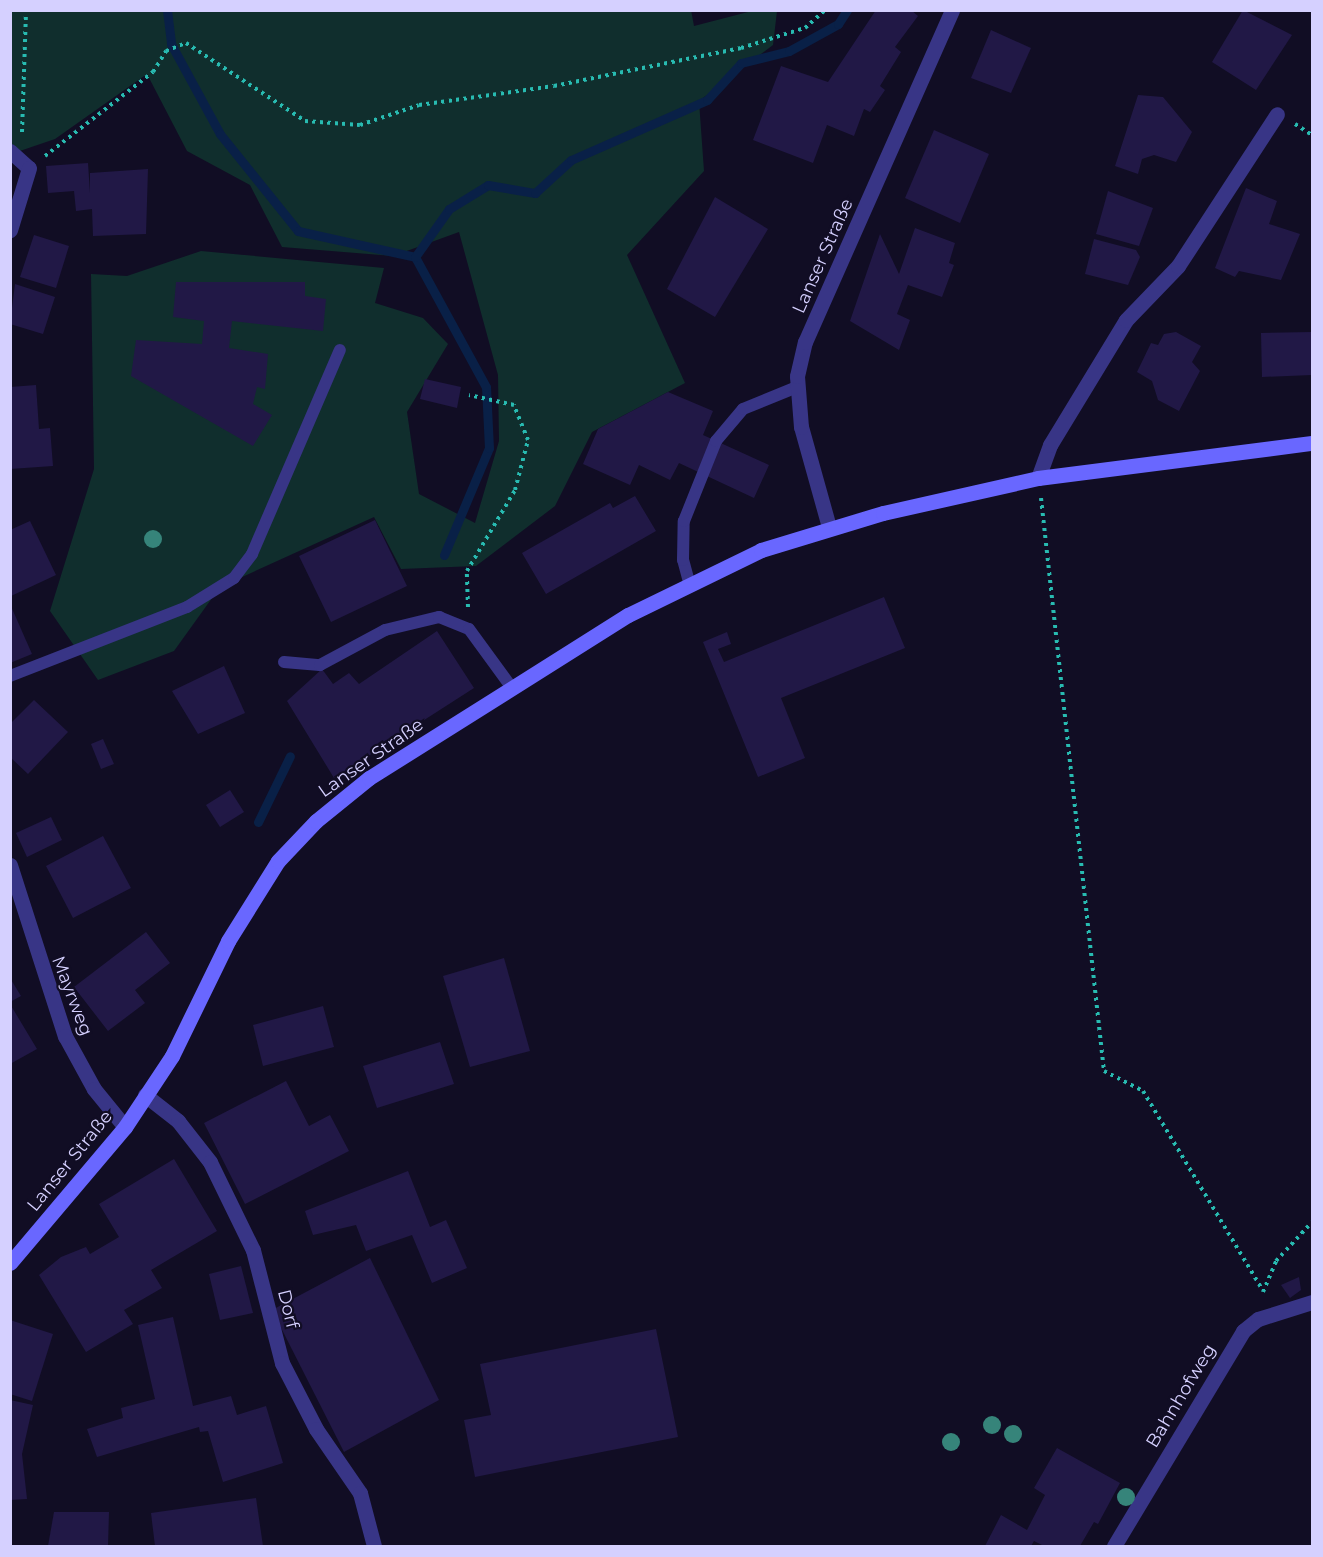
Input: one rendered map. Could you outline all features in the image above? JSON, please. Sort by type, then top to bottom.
[{"type":"main road","name":"Lanser Straße","points":[[10,1263],[124,1127],[172,1056],[250,900],[278,861],[315,821],[369,778],[512,688],[689,582],[829,527],[1038,478],[1312,442]]},
{"type":"street","name":"Lanser Straße","points":[[829,527],[801,427],[796,387],[805,342],[913,93],[952,10]]},
{"type":"street","points":[[1038,478],[1050,445],[1126,320],[1178,266],[1277,114]]},
{"type":"street","points":[[10,230],[29,168],[12,151]]},
{"type":"street","name":"Mayrweg","points":[[10,866],[65,1036],[94,1089],[124,1127]]},
{"type":"street","name":"Dorf","points":[[145,1095],[178,1121],[210,1162],[254,1250],[282,1363],[316,1429],[360,1493],[374,1546]]},
{"type":"street","name":"Bahnhofweg","points":[[1114,1546],[1243,1331],[1258,1319],[1312,1302]]},
{"type":"lane","points":[[10,676],[187,607],[234,578],[252,554],[340,350]]},
{"type":"lane","points":[[689,582],[682,549],[684,521],[716,441],[743,409],[796,387]]},
{"type":"lane","points":[[284,662],[320,665],[413,621],[439,617],[469,629],[512,688]]},
{"type":"path","points":[[12,151],[26,122],[26,10]]},
{"type":"path","points":[[29,168],[153,72],[166,51],[186,43],[305,121],[360,125],[419,105],[554,86],[741,48],[805,28],[825,10]]},
{"type":"path","points":[[469,395],[505,400],[527,427],[527,456],[516,490],[467,571],[469,629]]},
{"type":"path","points":[[1038,478],[1104,1071],[1143,1091],[1263,1292]]},
{"type":"path","points":[[1258,1319],[1263,1292],[1276,1261],[1312,1222]]},
{"type":"green space","points":[[691,10],[694,26],[752,11],[777,11],[773,45],[699,101],[704,171],[627,255],[685,383],[592,432],[555,506],[476,566],[401,569],[374,517],[220,587],[174,651],[98,680],[50,611],[94,469],[91,274],[127,276],[201,251],[384,268],[375,303],[423,318],[448,344],[407,412],[419,494],[475,523],[499,441],[498,375],[459,232],[393,256],[282,247],[250,185],[187,151],[147,74],[55,139],[11,154],[10,11]]},
{"type":"building","points":[[876,10],[911,10],[918,16],[895,47],[901,52],[880,86],[885,90],[870,112],[864,109],[854,136],[827,125],[813,163],[753,140],[781,66],[828,82]]},
{"type":"building","points":[[1243,10],[1292,35],[1256,90],[1212,62]]},
{"type":"building","points":[[991,30],[1031,48],[1011,93],[971,78]]},
{"type":"building","points":[[1138,95],[1163,97],[1192,132],[1176,162],[1154,155],[1142,159],[1138,174],[1115,166]]},
{"type":"building","points":[[934,130],[989,154],[960,223],[905,198]]},
{"type":"building","points":[[88,163],[90,193],[90,173],[148,169],[146,234],[93,236],[92,209],[76,211],[74,191],[48,193],[46,166]]},
{"type":"building","points":[[1246,188],[1277,201],[1269,224],[1300,234],[1281,280],[1239,271],[1235,277],[1215,268]]},
{"type":"building","points":[[1108,191],[1153,208],[1139,246],[1096,234]]},
{"type":"building","points":[[715,197],[768,229],[715,317],[667,289]]},
{"type":"building","points":[[915,228],[955,243],[949,263],[954,265],[942,297],[908,285],[897,314],[910,320],[899,350],[850,321],[880,234],[899,274]]},
{"type":"building","points":[[34,235],[69,246],[56,288],[20,277]]},
{"type":"building","points":[[1094,239],[1136,250],[1140,257],[1128,285],[1085,274]]},
{"type":"building","points":[[176,282],[305,282],[305,296],[326,299],[323,331],[232,321],[229,348],[268,354],[265,389],[257,387],[253,404],[272,415],[253,446],[131,376],[136,340],[202,344],[204,321],[173,317]]},
{"type":"building","points":[[15,284],[55,297],[43,334],[10,324]]},
{"type":"building","points":[[1176,332],[1201,346],[1192,362],[1200,371],[1179,411],[1158,400],[1152,381],[1137,372],[1151,343],[1158,345],[1164,334]]},
{"type":"building","points":[[1312,332],[1312,375],[1262,377],[1261,333]]},
{"type":"building","points":[[425,379],[461,387],[457,408],[420,399]]},
{"type":"building","points":[[36,385],[39,429],[50,428],[53,466],[10,469],[10,387]]},
{"type":"building","points":[[668,392],[713,411],[703,435],[769,465],[754,498],[679,463],[670,480],[639,465],[630,485],[583,464],[598,429]]},
{"type":"building","points":[[635,496],[656,531],[546,594],[522,553],[610,503],[613,508]]},
{"type":"building","points":[[375,520],[407,586],[331,622],[299,556]]},
{"type":"building","points":[[30,521],[56,575],[11,596],[10,530]]},
{"type":"building","points":[[884,597],[905,648],[781,698],[805,758],[758,777],[703,642],[727,632],[731,644],[718,649],[724,662]]},
{"type":"building","points":[[10,604],[32,654],[10,663]]},
{"type":"building","points":[[437,631],[474,688],[334,778],[287,701],[322,669],[333,684],[349,673],[359,684]]},
{"type":"building","points":[[224,666],[245,713],[198,734],[172,691]]},
{"type":"building","points":[[34,700],[68,732],[28,774],[10,757],[10,724]]},
{"type":"building","points":[[103,739],[114,764],[101,769],[91,744]]},
{"type":"building","points":[[230,790],[244,812],[220,827],[206,805]]},
{"type":"building","points":[[51,817],[62,840],[27,857],[16,833]]},
{"type":"building","points":[[103,836],[131,888],[73,918],[46,866]]},
{"type":"building","points":[[146,932],[170,963],[135,990],[145,1003],[108,1031],[74,987]]},
{"type":"building","points":[[504,958],[530,1051],[470,1067],[443,976]]},
{"type":"building","points":[[10,978],[21,996],[10,1002]]},
{"type":"building","points":[[10,1004],[37,1049],[10,1064]]},
{"type":"building","points":[[323,1006],[334,1047],[263,1066],[253,1025]]},
{"type":"building","points":[[440,1042],[454,1084],[377,1108],[363,1066]]},
{"type":"building","points":[[286,1081],[309,1126],[330,1115],[349,1151],[245,1204],[204,1123]]},
{"type":"building","points":[[174,1159],[217,1231],[151,1270],[162,1288],[124,1310],[133,1324],[86,1352],[39,1275],[61,1257],[86,1247],[90,1254],[119,1237],[99,1204]]},
{"type":"building","points":[[408,1171],[430,1227],[446,1220],[467,1268],[432,1283],[412,1235],[366,1251],[356,1225],[313,1235],[305,1211]]},
{"type":"building","points":[[370,1258],[439,1400],[344,1452],[272,1310]]},
{"type":"building","points":[[241,1266],[253,1313],[220,1320],[209,1274]]},
{"type":"building","points":[[1299,1277],[1301,1290],[1290,1298],[1281,1285]]},
{"type":"building","points":[[173,1317],[193,1406],[231,1396],[237,1415],[266,1406],[283,1463],[223,1482],[208,1431],[200,1432],[199,1427],[97,1457],[87,1429],[123,1418],[121,1408],[155,1399],[138,1325]]},
{"type":"building","points":[[10,1320],[53,1334],[32,1401],[10,1394]]},
{"type":"building","points":[[656,1329],[678,1437],[475,1477],[464,1420],[491,1415],[480,1364]]},
{"type":"building","points":[[10,1400],[33,1405],[22,1454],[27,1499],[10,1500]]},
{"type":"building","points":[[1057,1448],[1120,1483],[1098,1524],[1094,1522],[1080,1546],[1044,1546],[1034,1541],[1031,1546],[985,1546],[1001,1515],[1027,1530],[1045,1495],[1034,1488]]},
{"type":"building","points":[[256,1498],[263,1546],[155,1546],[151,1513]]},
{"type":"building","points":[[54,1512],[109,1512],[108,1546],[48,1546]]},
{"type":"waterway","points":[[167,10],[171,44],[220,134],[298,231],[415,257]]},
{"type":"waterway","points":[[444,555],[489,448],[486,387],[415,257],[449,209],[488,185],[535,193],[571,160],[707,100],[741,63],[789,51],[838,24],[847,10]]},
{"type":"waterway","points":[[258,822],[290,756]]}]
